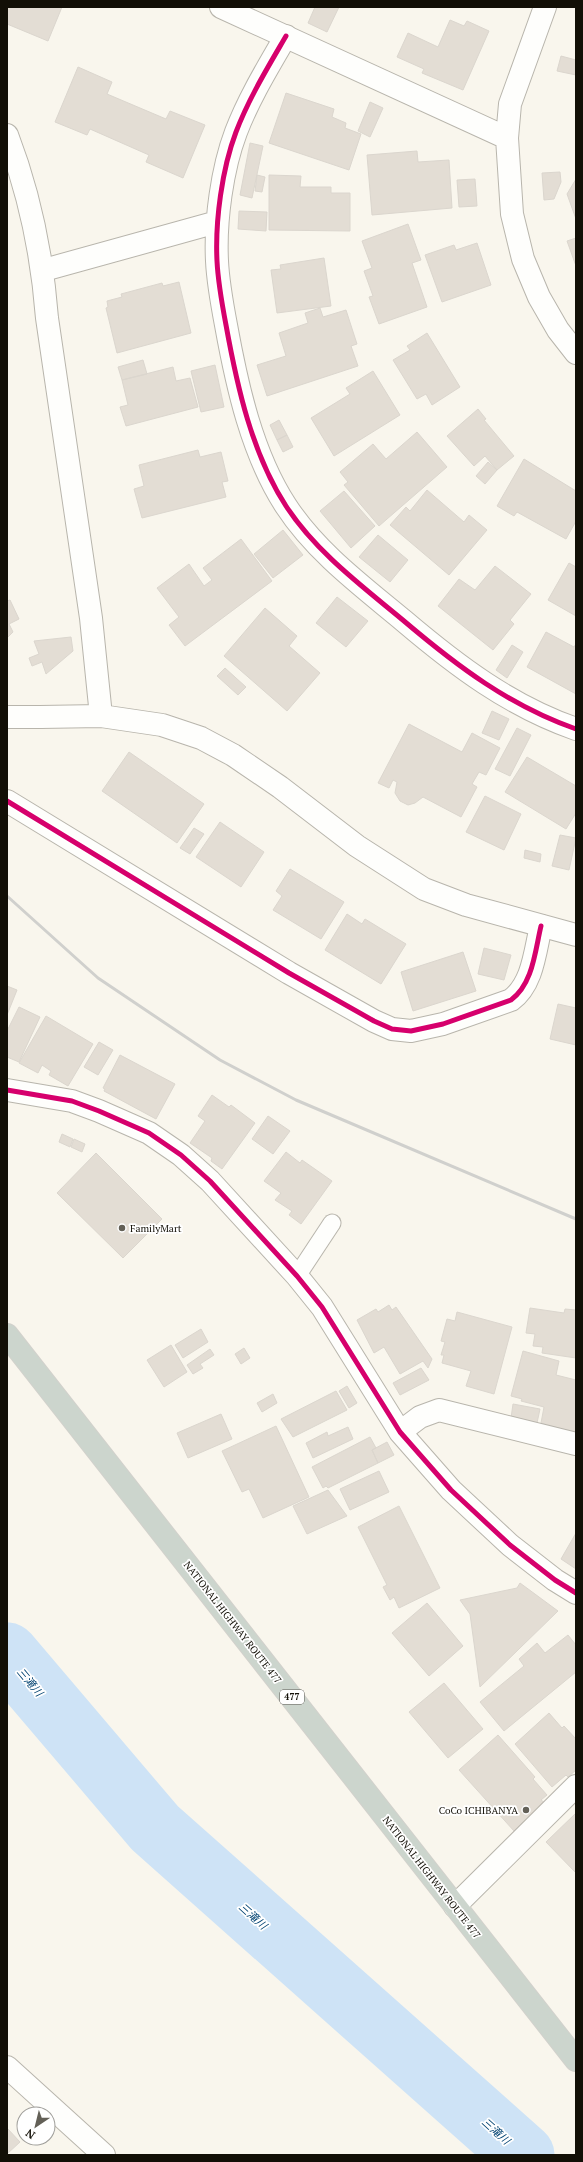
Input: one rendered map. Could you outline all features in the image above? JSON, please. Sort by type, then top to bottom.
[{"type":"highway","name":"NATIONAL HIGHWAY ROUTE 477","points":[[7,1335],[576,2060]]},
{"type":"street","points":[[221,7],[507,138]]},
{"type":"street","points":[[545,7],[510,104],[507,138],[512,214],[523,259],[539,297],[558,330],[576,353]]},
{"type":"street","points":[[286,36],[259,82],[235,133],[222,190],[218,222],[217,262],[231,354],[247,421],[263,459],[286,505],[315,544],[450,660],[499,694],[556,722],[576,729]]},
{"type":"street","points":[[7,135],[21,173],[44,270],[47,318],[91,618],[101,716]]},
{"type":"street","points":[[44,270],[218,222]]},
{"type":"street","points":[[7,717],[101,716],[162,725],[201,738],[233,755],[280,787],[357,846],[424,890],[466,905],[576,935]]},
{"type":"street","points":[[7,801],[289,972],[374,1022],[392,1029],[411,1031],[443,1024],[511,1000],[520,994],[530,975],[541,926]]},
{"type":"street","points":[[7,1090],[72,1101],[149,1133],[181,1155],[210,1181],[297,1276],[322,1307],[400,1432],[451,1490],[505,1540],[554,1580],[576,1593]]},
{"type":"street","points":[[400,1432],[420,1417],[439,1410],[576,1444]]},
{"type":"street","points":[[455,1906],[576,1786]]},
{"type":"street","points":[[7,2067],[104,2155]]},
{"type":"lane","points":[[297,1276],[332,1223]]},
{"type":"building","points":[[7,7],[62,7],[48,41],[7,24]]},
{"type":"building","points":[[315,7],[339,7],[327,32],[308,23]]},
{"type":"building","points":[[450,20],[464,26],[467,21],[489,31],[463,90],[422,73],[424,69],[397,57],[408,33],[438,47]]},
{"type":"building","points":[[561,56],[576,60],[576,75],[557,71]]},
{"type":"building","points":[[78,67],[112,82],[107,94],[166,119],[170,111],[205,125],[183,178],[146,162],[149,155],[90,129],[87,135],[55,122]]},
{"type":"building","points":[[286,93],[334,109],[332,117],[346,123],[345,128],[361,134],[349,170],[269,143]]},
{"type":"building","points":[[370,102],[383,108],[370,137],[358,131]]},
{"type":"building","points":[[250,143],[263,146],[252,198],[240,195]]},
{"type":"building","points":[[417,151],[418,162],[449,160],[452,208],[372,215],[367,155]]},
{"type":"building","points":[[560,172],[561,182],[554,199],[544,200],[542,173]]},
{"type":"building","points":[[257,175],[265,177],[262,192],[255,191]]},
{"type":"building","points":[[269,175],[301,176],[300,187],[331,187],[331,193],[350,193],[350,231],[269,230]]},
{"type":"building","points":[[475,179],[477,206],[459,207],[457,180]]},
{"type":"building","points":[[576,179],[576,219],[567,194]]},
{"type":"building","points":[[239,211],[267,212],[266,231],[238,229]]},
{"type":"building","points":[[408,224],[421,260],[412,263],[427,307],[379,324],[369,297],[373,296],[364,271],[372,268],[362,241]]},
{"type":"building","points":[[576,238],[576,266],[567,241]]},
{"type":"building","points":[[477,243],[491,285],[442,302],[425,255],[454,245],[456,250]]},
{"type":"building","points":[[324,258],[331,306],[277,313],[271,270],[281,269],[280,265]]},
{"type":"building","points":[[179,282],[191,333],[117,353],[106,308],[108,307],[107,301],[122,297],[121,294],[162,283],[163,286]]},
{"type":"building","points":[[320,308],[323,317],[346,310],[357,344],[351,346],[358,366],[267,396],[257,365],[286,356],[279,333],[308,323],[305,313]]},
{"type":"building","points":[[427,333],[460,387],[432,405],[426,394],[417,399],[393,360],[410,350],[407,346]]},
{"type":"building","points":[[143,360],[147,374],[122,380],[118,367]]},
{"type":"building","points":[[215,365],[224,407],[201,412],[191,371]]},
{"type":"building","points":[[173,367],[176,381],[190,378],[198,407],[126,426],[120,407],[128,405],[122,380]]},
{"type":"building","points":[[373,371],[400,415],[334,456],[311,418],[350,394],[346,388]]},
{"type":"building","points":[[478,409],[486,419],[484,420],[514,456],[497,470],[485,456],[474,466],[447,436]]},
{"type":"building","points":[[279,420],[287,435],[277,440],[270,425]]},
{"type":"building","points":[[417,432],[447,467],[379,526],[344,485],[348,482],[340,472],[373,444],[386,459]]},
{"type":"building","points":[[287,435],[293,447],[283,452],[277,440]]},
{"type":"building","points":[[198,450],[200,457],[221,452],[228,481],[222,482],[226,497],[142,518],[134,489],[144,486],[139,465]]},
{"type":"building","points":[[524,459],[576,491],[576,521],[566,539],[517,512],[514,516],[497,506]]},
{"type":"building","points":[[488,462],[497,470],[485,484],[476,476]]},
{"type":"building","points":[[427,490],[464,522],[469,515],[487,530],[449,575],[390,525],[406,507],[410,511]]},
{"type":"building","points":[[344,491],[375,526],[351,548],[320,511]]},
{"type":"building","points":[[283,530],[303,555],[273,578],[254,554]]},
{"type":"building","points":[[378,535],[408,560],[390,582],[359,557]]},
{"type":"building","points":[[241,539],[272,581],[185,646],[169,625],[179,617],[157,588],[189,564],[204,586],[212,580],[203,568]]},
{"type":"building","points":[[569,563],[576,567],[576,616],[548,600]]},
{"type":"building","points":[[495,566],[531,594],[510,620],[514,624],[493,650],[438,606],[459,579],[475,590]]},
{"type":"building","points":[[337,597],[368,621],[346,647],[316,623]]},
{"type":"building","points":[[10,600],[19,619],[9,624],[13,632],[7,638],[7,601]]},
{"type":"building","points":[[265,608],[297,636],[289,646],[320,673],[287,711],[224,656]]},
{"type":"building","points":[[546,632],[574,647],[576,644],[576,694],[527,667]]},
{"type":"building","points":[[71,637],[73,651],[46,674],[42,662],[32,666],[29,658],[39,654],[34,641]]},
{"type":"building","points":[[512,645],[523,652],[507,678],[496,670]]},
{"type":"building","points":[[225,668],[246,687],[238,695],[217,676]]},
{"type":"building","points":[[492,711],[509,719],[499,740],[482,733]]},
{"type":"building","points":[[409,724],[462,752],[472,733],[500,748],[486,775],[479,772],[472,784],[477,787],[461,817],[423,797],[415,803],[408,805],[400,801],[395,793],[397,782],[393,780],[389,788],[378,783]]},
{"type":"building","points":[[517,728],[531,735],[510,776],[495,769]]},
{"type":"building","points":[[129,752],[204,804],[177,843],[102,791]]},
{"type":"building","points":[[527,757],[576,786],[576,813],[566,829],[505,792]]},
{"type":"building","points":[[485,796],[521,814],[504,850],[466,832]]},
{"type":"building","points":[[220,822],[264,852],[241,887],[196,857]]},
{"type":"building","points":[[194,828],[204,834],[190,854],[180,848]]},
{"type":"building","points":[[560,835],[576,838],[569,870],[552,866]]},
{"type":"building","points":[[525,850],[541,854],[540,862],[524,858]]},
{"type":"building","points":[[290,869],[344,902],[321,939],[273,910],[282,896],[276,891]]},
{"type":"building","points":[[347,914],[362,924],[365,919],[406,944],[381,984],[325,950]]},
{"type":"building","points":[[484,948],[511,955],[504,980],[478,974]]},
{"type":"building","points":[[463,952],[476,991],[413,1011],[401,972]]},
{"type":"building","points":[[7,986],[17,990],[7,1015]]},
{"type":"building","points":[[558,1004],[576,1008],[576,1045],[550,1039]]},
{"type":"building","points":[[19,1007],[40,1017],[19,1062],[7,1057],[7,1031]]},
{"type":"building","points":[[46,1016],[93,1044],[68,1086],[49,1075],[51,1071],[42,1065],[38,1073],[19,1063]]},
{"type":"building","points":[[99,1042],[113,1050],[98,1075],[84,1067]]},
{"type":"building","points":[[120,1055],[175,1084],[156,1119],[104,1091],[105,1089],[103,1088]]},
{"type":"building","points":[[212,1095],[229,1107],[231,1105],[255,1123],[222,1169],[211,1161],[212,1158],[190,1143],[205,1121],[198,1116]]},
{"type":"building","points":[[268,1116],[290,1131],[273,1154],[252,1139]]},
{"type":"building","points":[[62,1134],[73,1139],[70,1147],[59,1142]]},
{"type":"building","points":[[74,1139],[85,1144],[82,1152],[71,1147]]},
{"type":"building","points":[[286,1152],[300,1163],[302,1160],[332,1181],[301,1224],[289,1215],[292,1211],[275,1200],[281,1193],[264,1181]]},
{"type":"building","points":[[96,1153],[162,1219],[123,1258],[57,1193]]},
{"type":"building","points":[[389,1305],[392,1310],[396,1307],[432,1359],[428,1368],[423,1361],[400,1374],[384,1347],[374,1353],[357,1320],[376,1309],[378,1312]]},
{"type":"building","points":[[530,1308],[564,1313],[565,1309],[576,1310],[576,1358],[542,1353],[543,1347],[533,1346],[535,1334],[526,1333]]},
{"type":"building","points":[[457,1312],[512,1327],[494,1394],[466,1386],[471,1371],[442,1363],[444,1355],[441,1355],[445,1342],[441,1341],[447,1319],[455,1321]]},
{"type":"building","points":[[201,1329],[208,1342],[183,1358],[175,1345]]},
{"type":"building","points":[[171,1345],[187,1372],[164,1387],[147,1360]]},
{"type":"building","points":[[244,1348],[250,1358],[241,1364],[235,1354]]},
{"type":"building","points":[[210,1349],[214,1355],[200,1364],[203,1368],[193,1374],[187,1365]]},
{"type":"building","points":[[523,1351],[559,1361],[556,1375],[576,1380],[576,1433],[541,1423],[544,1407],[521,1401],[522,1399],[511,1396]]},
{"type":"building","points":[[421,1368],[429,1380],[400,1395],[393,1383]]},
{"type":"building","points":[[347,1386],[357,1403],[349,1408],[339,1391]]},
{"type":"building","points":[[336,1391],[347,1410],[293,1437],[281,1419]]},
{"type":"building","points":[[273,1394],[277,1403],[262,1412],[257,1403]]},
{"type":"building","points":[[513,1404],[540,1409],[537,1423],[511,1418]]},
{"type":"building","points":[[221,1414],[232,1439],[188,1458],[177,1433]]},
{"type":"building","points":[[276,1426],[309,1497],[263,1518],[249,1489],[242,1492],[222,1451]]},
{"type":"building","points":[[348,1427],[353,1439],[313,1458],[306,1443],[327,1432],[328,1436]]},
{"type":"building","points":[[370,1437],[376,1448],[372,1450],[378,1463],[328,1488],[326,1486],[323,1488],[312,1467]]},
{"type":"building","points":[[387,1442],[394,1455],[378,1463],[372,1450]]},
{"type":"building","points":[[379,1471],[389,1492],[350,1510],[340,1489]]},
{"type":"building","points":[[328,1490],[347,1516],[307,1534],[293,1506]]},
{"type":"building","points":[[399,1506],[440,1588],[399,1608],[394,1597],[390,1600],[383,1587],[387,1585],[358,1527]]},
{"type":"building","points":[[576,1533],[576,1569],[561,1559]]},
{"type":"building","points":[[520,1583],[558,1611],[480,1687],[470,1614],[460,1600],[517,1588]]},
{"type":"building","points":[[427,1603],[463,1646],[429,1676],[392,1633]]},
{"type":"building","points":[[568,1635],[576,1645],[576,1672],[504,1731],[480,1702],[524,1666],[519,1659],[537,1643],[545,1653]]},
{"type":"building","points":[[444,1683],[483,1729],[448,1758],[409,1712]]},
{"type":"building","points":[[549,1713],[562,1728],[564,1726],[576,1739],[576,1770],[568,1777],[566,1775],[552,1787],[515,1744]]},
{"type":"building","points":[[498,1735],[535,1777],[533,1779],[547,1795],[541,1800],[545,1803],[514,1831],[459,1770]]},
{"type":"building","points":[[576,1813],[576,1873],[546,1842]]},
{"type":"building","points":[[7,2128],[16,2138],[16,2146],[7,2154]]},
{"type":"waterway","name":"三滝川","points":[[7,1654],[155,1828],[523,2155]]},
{"type":"railway","points":[[7,896],[98,978],[220,1060],[296,1100],[576,1219]]},
{"type":"cycle path","points":[[286,36],[253,95],[236,132],[223,179],[217,229],[218,277],[230,348],[247,419],[264,464],[274,486],[298,523],[340,568],[424,638],[464,669],[507,697],[529,709],[576,729]]},
{"type":"cycle path","points":[[7,801],[289,973],[374,1021],[392,1029],[411,1031],[443,1024],[511,1000],[518,993],[529,976],[541,926]]},
{"type":"cycle path","points":[[7,1090],[72,1101],[99,1111],[149,1133],[181,1155],[210,1181],[297,1276],[322,1307],[400,1432],[451,1490],[510,1545],[555,1580],[576,1593]]},
{"type":"place","name":"FamilyMart","points":[[122,1228]]},
{"type":"place","name":"CoCo ICHIBANYA","points":[[526,1810]]}]
